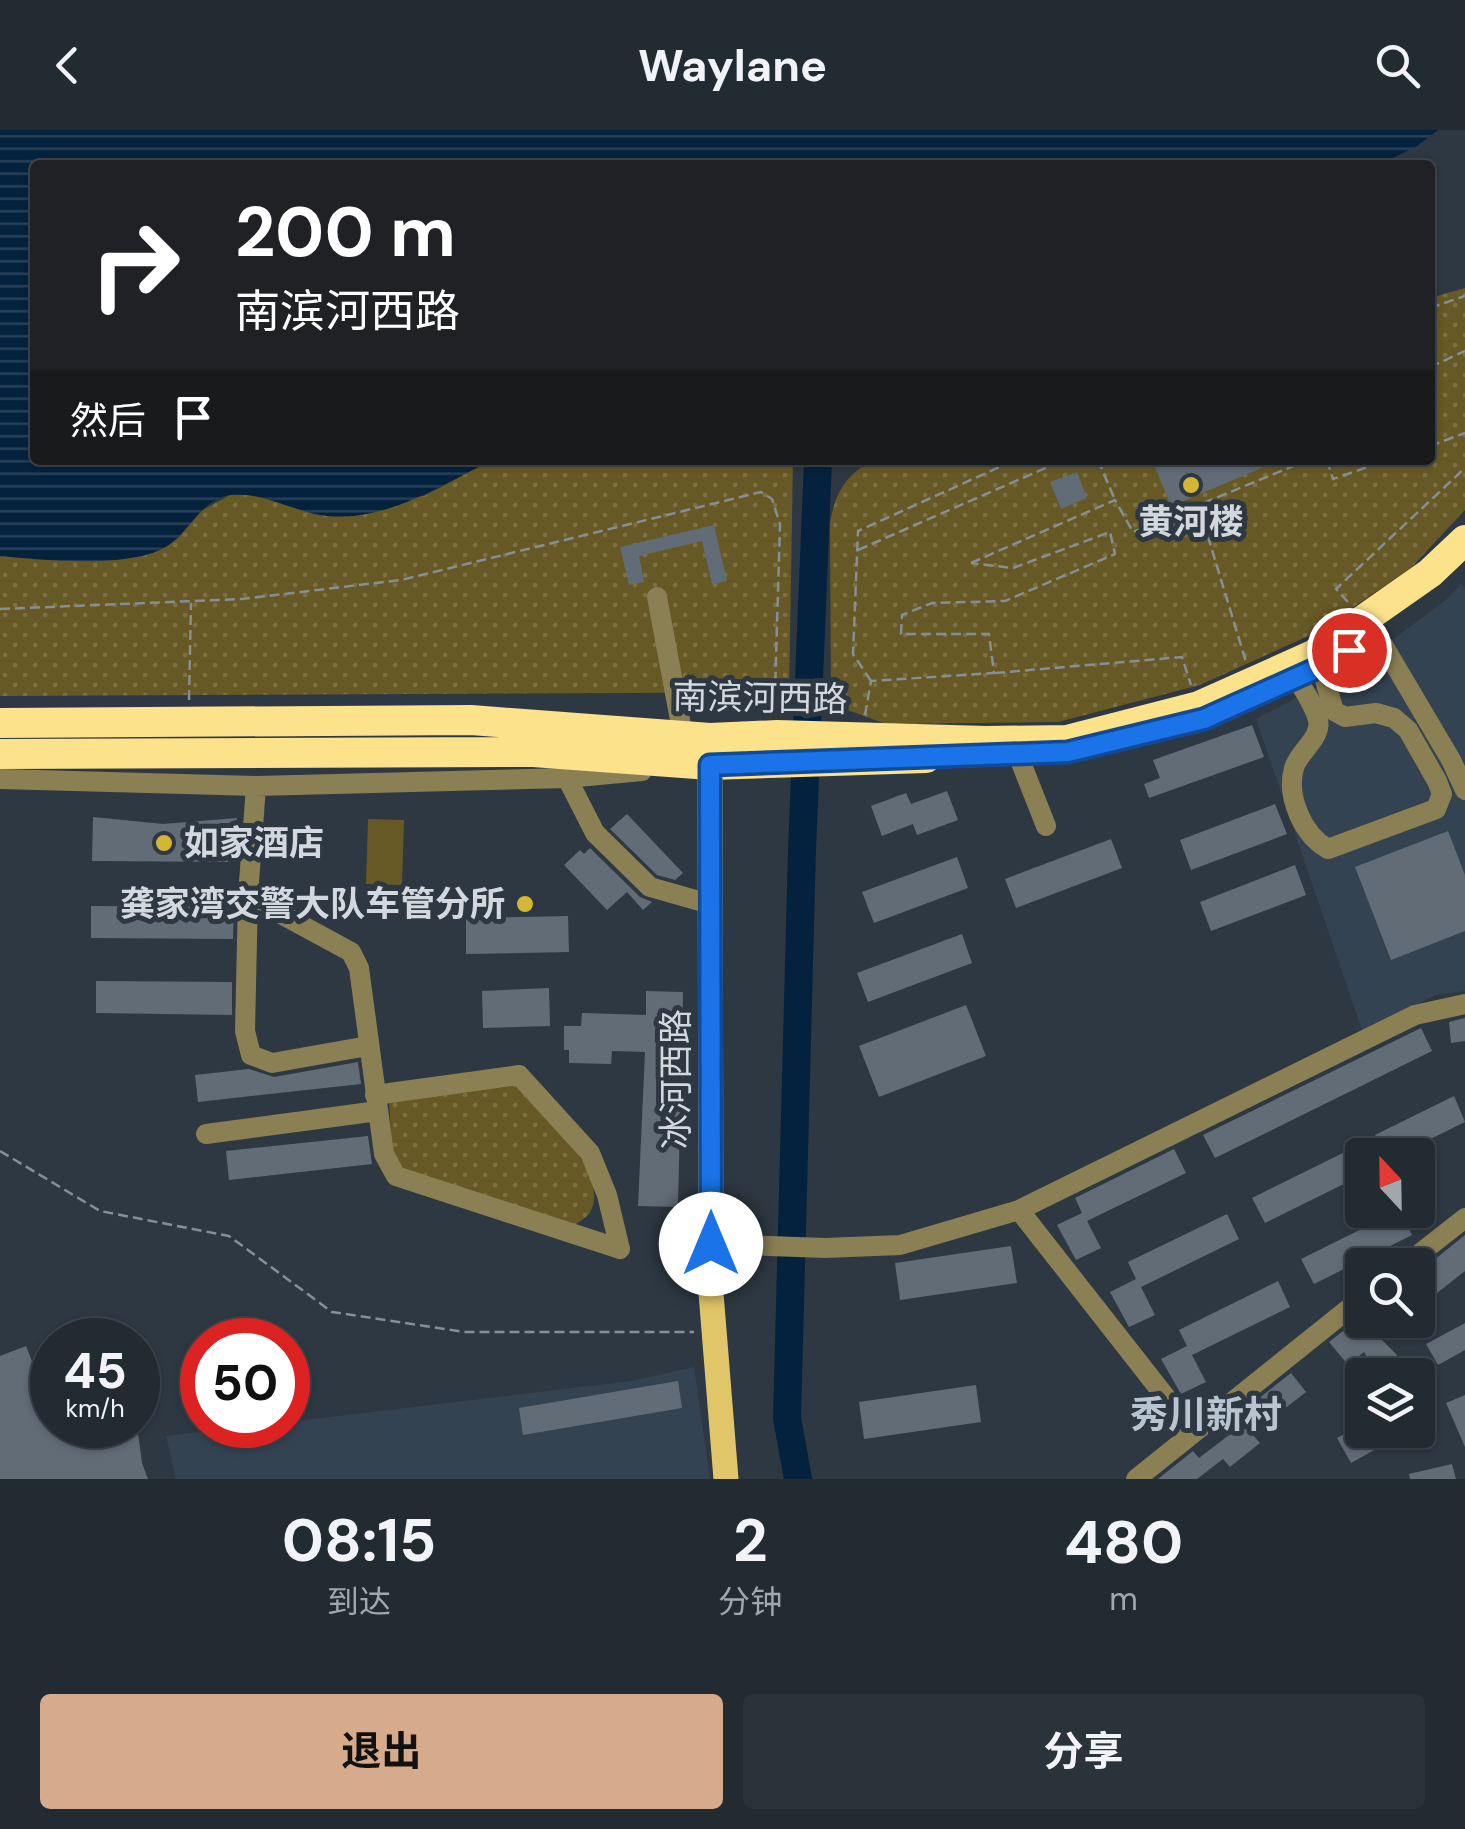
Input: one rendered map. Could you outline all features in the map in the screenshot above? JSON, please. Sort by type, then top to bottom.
[{"type":"highway","name":"南滨河西路","points":[[0,722],[471,720],[701,746],[1018,755],[1068,752],[1204,719],[1309,672],[1371,627],[1465,540]]},
{"type":"highway","name":"南滨河西路","points":[[827,748],[860,737],[986,742],[1067,740],[1199,706],[1371,627],[1441,586],[1465,562]]},
{"type":"highway","name":"南滨河西路","points":[[0,754],[533,752],[701,746]]},
{"type":"main road","name":"冰河西路","points":[[701,746],[710,904],[711,1292],[726,1479]]},
{"type":"street","points":[[657,597],[701,746]]},
{"type":"street","points":[[1371,627],[1464,786]]},
{"type":"street","points":[[1309,672],[1334,711],[1345,717]]},
{"type":"street","points":[[1309,672],[1317,732],[1294,768],[1293,796],[1308,834],[1328,849],[1436,809],[1442,794],[1437,781],[1408,730],[1394,718],[1376,712],[1345,717],[1317,732]]},
{"type":"street","name":"南滨河西路","points":[[0,779],[256,786],[567,778],[701,746]]},
{"type":"street","points":[[1018,755],[1046,826]]},
{"type":"street","points":[[567,778],[595,833],[650,887],[710,904]]},
{"type":"street","points":[[256,786],[248,896],[245,1031],[252,1055],[272,1063],[368,1046]]},
{"type":"street","points":[[206,1134],[376,1103],[519,1075],[590,1153],[607,1195],[620,1249],[396,1176],[384,1154],[376,1103],[368,1046],[358,968],[351,952],[248,896]]},
{"type":"street","points":[[711,1244],[826,1248],[900,1245],[1019,1210],[1415,1015],[1465,1004]]},
{"type":"street","points":[[1019,1210],[1193,1432]]},
{"type":"street","points":[[1427,1248],[1465,1218]]},
{"type":"street","points":[[1136,1479],[1345,1311]]},
{"type":"path","points":[[1435,306],[1465,296]]},
{"type":"path","points":[[1435,365],[1465,352]]},
{"type":"path","points":[[1435,444],[1465,434]]},
{"type":"path","points":[[860,737],[871,681],[853,654],[858,531],[1004,465]]},
{"type":"path","points":[[857,551],[1053,465]]},
{"type":"path","points":[[1100,465],[1132,532],[1296,465]]},
{"type":"path","points":[[1329,465],[1333,479],[1374,465]]},
{"type":"path","points":[[1371,627],[1336,589],[1465,468]]},
{"type":"path","points":[[0,609],[242,600],[402,580],[761,492],[772,499],[780,524],[775,692]]},
{"type":"path","points":[[994,673],[989,634],[901,634],[902,615],[932,602],[1005,601],[1116,554],[1110,532],[1013,568],[970,563],[1115,500]]},
{"type":"path","points":[[1198,504],[1253,682]]},
{"type":"path","points":[[188,720],[191,601]]},
{"type":"path","points":[[871,681],[1182,657],[1199,706]]},
{"type":"path","points":[[0,1151],[100,1212],[229,1236],[332,1312],[464,1332],[716,1331]]},
{"type":"shaded area","points":[[1465,288],[1465,510],[1411,568],[1315,633],[1200,685],[1058,722],[886,724],[831,704],[830,523],[843,486],[864,465],[1435,465],[1435,297]]},
{"type":"shaded area","points":[[483,465],[793,465],[789,692],[0,696],[0,556],[88,560],[140,556],[177,539],[201,511],[230,495],[424,496]]},
{"type":"shaded area","points":[[1461,584],[1465,588],[1465,991],[1435,995],[1363,1033],[1256,719],[1357,666],[1447,599]]},
{"type":"shaded area","points":[[368,819],[404,820],[402,885],[366,884]]},
{"type":"shaded area","points":[[512,1082],[570,1143],[591,1180],[594,1198],[589,1214],[570,1228],[405,1170],[392,1155],[389,1100]]},
{"type":"shaded area","points":[[694,1367],[710,1479],[176,1479],[166,1436],[180,1434],[180,1448],[310,1448],[310,1419],[631,1381]]},
{"type":"water","points":[[0,130],[1438,130],[1389,160],[30,160],[30,465],[482,465],[388,509],[343,517],[309,513],[264,498],[230,495],[201,511],[170,544],[143,556],[81,561],[0,556]]},
{"type":"building","name":"黄河楼","points":[[1154,465],[1269,465],[1171,506]]},
{"type":"building","points":[[1077,472],[1087,498],[1061,509],[1050,482]]},
{"type":"building","points":[[714,525],[727,581],[712,584],[702,541],[639,556],[644,582],[629,585],[620,547]]},
{"type":"building","points":[[1252,725],[1264,757],[1149,798],[1144,784],[1160,778],[1153,760]]},
{"type":"building","points":[[947,791],[958,820],[917,835],[913,824],[882,836],[871,806],[906,793],[911,804]]},
{"type":"building","points":[[1275,804],[1287,834],[1191,870],[1180,840]]},
{"type":"building","points":[[627,814],[683,873],[675,880],[657,875],[610,829]]},
{"type":"building","name":"如家酒店","points":[[93,817],[163,824],[237,818],[236,862],[92,861]]},
{"type":"building","points":[[1448,831],[1465,875],[1465,931],[1391,960],[1355,867]]},
{"type":"building","points":[[1111,839],[1122,868],[1016,908],[1005,879]]},
{"type":"building","points":[[590,848],[640,897],[652,902],[643,910],[627,892],[607,910],[564,865],[580,850],[584,854]]},
{"type":"building","points":[[957,857],[968,888],[874,923],[862,892]]},
{"type":"building","points":[[1295,865],[1306,895],[1211,931],[1200,902]]},
{"type":"building","points":[[91,906],[234,907],[233,939],[91,938]]},
{"type":"building","points":[[568,916],[569,952],[466,954],[466,918]]},
{"type":"building","points":[[962,934],[972,963],[868,1002],[857,973]]},
{"type":"building","points":[[96,981],[232,982],[232,1015],[96,1013]]},
{"type":"building","points":[[549,988],[550,1026],[483,1028],[482,991]]},
{"type":"building","points":[[646,991],[683,992],[678,1207],[638,1206],[645,1052],[612,1051],[611,1064],[569,1063],[569,1050],[564,1050],[564,1026],[581,1026],[582,1013],[646,1015]]},
{"type":"building","points":[[966,1005],[986,1056],[879,1097],[859,1046]]},
{"type":"building","points":[[1465,1018],[1465,1041],[1451,1043],[1449,1022]]},
{"type":"building","points":[[1421,1028],[1432,1051],[1215,1158],[1203,1135]]},
{"type":"building","points":[[358,1062],[361,1084],[198,1102],[195,1075],[249,1069],[274,1077]]},
{"type":"building","points":[[1454,1096],[1465,1122],[1433,1138],[1375,1135]]},
{"type":"building","points":[[368,1136],[372,1164],[229,1180],[226,1151]]},
{"type":"building","points":[[1174,1149],[1186,1173],[1087,1221],[1101,1248],[1076,1260],[1057,1225],[1082,1213],[1075,1198]]},
{"type":"building","points":[[1345,1152],[1345,1183],[1265,1223],[1252,1198]]},
{"type":"building","points":[[1227,1214],[1239,1239],[1141,1287],[1155,1315],[1129,1327],[1110,1292],[1136,1279],[1128,1262]]},
{"type":"building","points":[[1364,1228],[1409,1228],[1412,1235],[1386,1248],[1345,1248],[1345,1268],[1314,1284],[1301,1259]]},
{"type":"building","points":[[1465,1235],[1465,1271],[1435,1295],[1435,1259]]},
{"type":"building","points":[[1011,1246],[1017,1283],[900,1300],[895,1263]]},
{"type":"building","points":[[1278,1281],[1290,1307],[1192,1355],[1206,1382],[1181,1394],[1161,1359],[1187,1346],[1179,1330]]},
{"type":"building","points":[[1465,1323],[1465,1350],[1438,1365],[1426,1344]]},
{"type":"building","points":[[1345,1329],[1345,1338],[1380,1338],[1398,1358],[1368,1358],[1364,1352],[1357,1358],[1345,1358],[1345,1361],[1329,1342]]},
{"type":"building","points":[[26,1346],[30,1356],[30,1448],[140,1448],[148,1479],[0,1479],[0,1356]]},
{"type":"building","points":[[1291,1373],[1306,1392],[1252,1434],[1260,1443],[1230,1467],[1223,1459],[1197,1479],[1158,1479],[1193,1451],[1199,1458],[1242,1425],[1235,1417]]},
{"type":"building","points":[[678,1381],[682,1408],[523,1435],[519,1408]]},
{"type":"building","points":[[976,1385],[981,1422],[864,1439],[859,1402]]},
{"type":"building","points":[[1465,1395],[1465,1447],[1446,1403]]},
{"type":"building","points":[[1345,1434],[1345,1448],[1378,1448],[1351,1463],[1337,1438]]},
{"type":"building","points":[[1452,1464],[1456,1479],[1410,1479],[1409,1474]]},
{"type":"waterway","points":[[798,1479],[787,1418],[802,850],[818,465]]},
{"type":"place","name":"黄河楼","points":[[1191,485]]},
{"type":"place","name":"如家酒店","points":[[164,843]]},
{"type":"place","name":"龚家湾交警大队车管分所","points":[[525,904]]},
{"type":"district","name":"秀川新村","points":[[1206,1415]]},
{"type":"route","points":[[711,1244],[710,765],[1068,752],[1204,719],[1349,650]]}]
